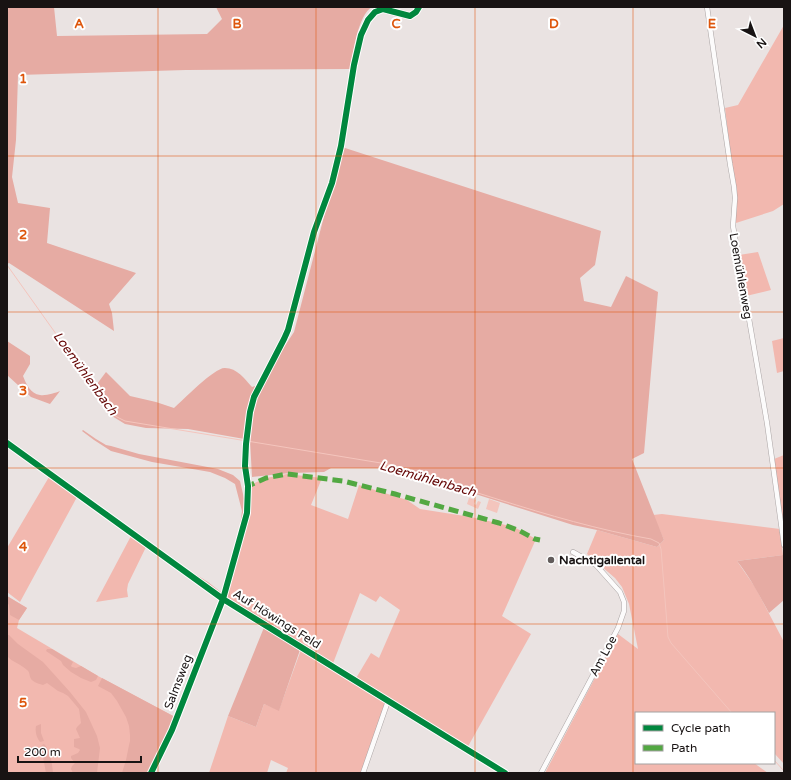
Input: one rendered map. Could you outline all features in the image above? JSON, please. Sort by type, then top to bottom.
[{"type":"street","name":"Loemühlenweg","points":[[707,7],[734,187],[735,198],[733,226],[767,423],[784,545]]},
{"type":"street","name":"Auf Höwings Feld","points":[[7,443],[223,599],[504,773]]},
{"type":"street","name":"Am Loe","points":[[541,773],[618,628],[624,611],[624,602],[620,592],[596,565],[573,552]]},
{"type":"street","name":"Salmsweg","points":[[151,773],[171,730],[223,599]]},
{"type":"street","points":[[363,773],[388,701]]},
{"type":"shaded area","points":[[7,7],[54,7],[57,36],[207,34],[222,19],[216,7],[372,7],[367,11],[360,26],[350,69],[186,70],[18,75],[16,140],[12,177],[18,203],[50,208],[47,243],[136,273],[109,304],[112,313],[114,331],[9,263],[7,264]]},
{"type":"shaded area","points":[[784,25],[784,204],[773,211],[736,223],[733,222],[734,187],[725,108],[738,105]]},
{"type":"shaded area","points":[[342,147],[601,231],[595,265],[580,278],[584,301],[611,307],[626,276],[658,292],[644,453],[632,459],[664,540],[657,547],[597,530],[573,525],[393,468],[331,468],[324,472],[290,473],[252,477],[250,440],[188,429],[146,428],[125,424],[107,413],[103,399],[94,388],[106,372],[130,396],[174,408],[207,378],[220,369],[229,368],[237,372],[244,377],[252,387],[259,385],[294,332]]},
{"type":"shaded area","points":[[758,252],[771,290],[746,296],[739,255]]},
{"type":"shaded area","points":[[784,338],[784,371],[777,373],[772,341]]},
{"type":"shaded area","points":[[7,341],[30,356],[30,364],[23,376],[31,391],[42,395],[60,391],[50,404],[31,397],[7,375]]},
{"type":"shaded area","points":[[83,430],[106,445],[139,454],[218,469],[233,475],[240,481],[249,520],[230,585],[230,598],[295,638],[293,640],[301,647],[279,711],[264,704],[256,727],[228,716],[265,625],[183,572],[185,568],[208,582],[222,593],[239,533],[242,511],[235,484],[210,472],[152,462],[111,451],[82,431]]},
{"type":"shaded area","points":[[784,455],[784,525],[783,526],[774,459]]},
{"type":"shaded area","points":[[287,474],[322,478],[311,505],[348,519],[359,485],[407,500],[420,509],[471,517],[514,527],[536,539],[502,616],[531,634],[466,750],[388,701],[362,773],[286,773],[288,768],[271,760],[267,773],[209,773],[228,716],[256,727],[264,704],[279,710],[302,647],[223,599],[247,513],[248,486],[266,478]],"holes":[[[360,593],[376,602],[380,596],[400,610],[379,658],[371,653],[355,680],[332,666]]]},
{"type":"shaded area","points":[[49,477],[77,497],[20,602],[7,592],[7,548]]},
{"type":"shaded area","points":[[469,498],[476,500],[474,504],[476,505],[478,501],[481,502],[478,509],[467,504]]},
{"type":"shaded area","points":[[489,499],[500,503],[497,513],[486,509]]},
{"type":"shaded area","points":[[662,514],[780,529],[783,555],[737,561],[755,587],[784,642],[784,764],[775,754],[775,712],[635,712],[635,764],[755,764],[768,773],[545,773],[618,634],[638,649],[629,604],[622,587],[615,578],[587,554],[597,530],[657,547],[664,540],[653,515]]},
{"type":"shaded area","points":[[131,536],[146,547],[128,584],[128,597],[96,602]]},
{"type":"shaded area","points":[[783,555],[784,600],[769,613],[737,561]]},
{"type":"shaded area","points":[[7,596],[27,608],[19,620],[17,628],[98,676],[175,717],[148,773],[7,773]]},
{"type":"shaded area","points":[[7,596],[27,608],[19,620],[10,615]]},
{"type":"shaded area","points":[[7,635],[9,635],[18,644],[43,662],[86,712],[97,736],[100,748],[97,773],[73,773],[71,769],[75,763],[71,756],[78,753],[80,750],[74,747],[74,739],[80,738],[76,729],[81,723],[79,709],[68,696],[47,683],[43,685],[33,681],[28,671],[7,656]]},
{"type":"shaded area","points":[[47,649],[52,649],[73,662],[72,667],[76,668],[81,666],[98,676],[96,680],[91,682],[71,672],[63,665],[61,661],[46,651]]},
{"type":"shaded area","points":[[102,678],[175,717],[148,773],[122,773],[130,741],[129,726],[126,717],[111,693],[98,686]]},
{"type":"shaded area","points":[[41,724],[41,733],[44,741],[40,742],[36,732],[36,726]]},
{"type":"shaded area","points":[[44,744],[50,754],[53,773],[46,773],[41,746]]},
{"type":"waterway","name":"Loemühlenbach","points":[[7,19],[8,7]]},
{"type":"waterway","name":"Loemühlenbach","points":[[7,265],[113,414],[125,421],[393,465],[432,479],[535,511],[593,527],[651,539],[659,543],[661,549],[668,637],[671,643],[731,712]]},
{"type":"waterway","name":"Loemühlenbach","points":[[775,761],[784,771]]},
{"type":"marked path","points":[[247,483],[248,486],[266,478],[287,474],[343,481],[499,523],[540,540]]},
{"type":"cycle path","points":[[151,773],[172,730],[223,599],[247,513],[248,486],[245,466],[250,412],[254,397],[288,330],[314,232],[332,183],[341,146],[354,65],[361,35],[368,20],[375,12],[383,9],[410,16],[416,12],[419,7]]},
{"type":"cycle path","points":[[7,443],[223,599],[505,773]]},
{"type":"place","name":"Nachtigallental","points":[[551,560]]}]
